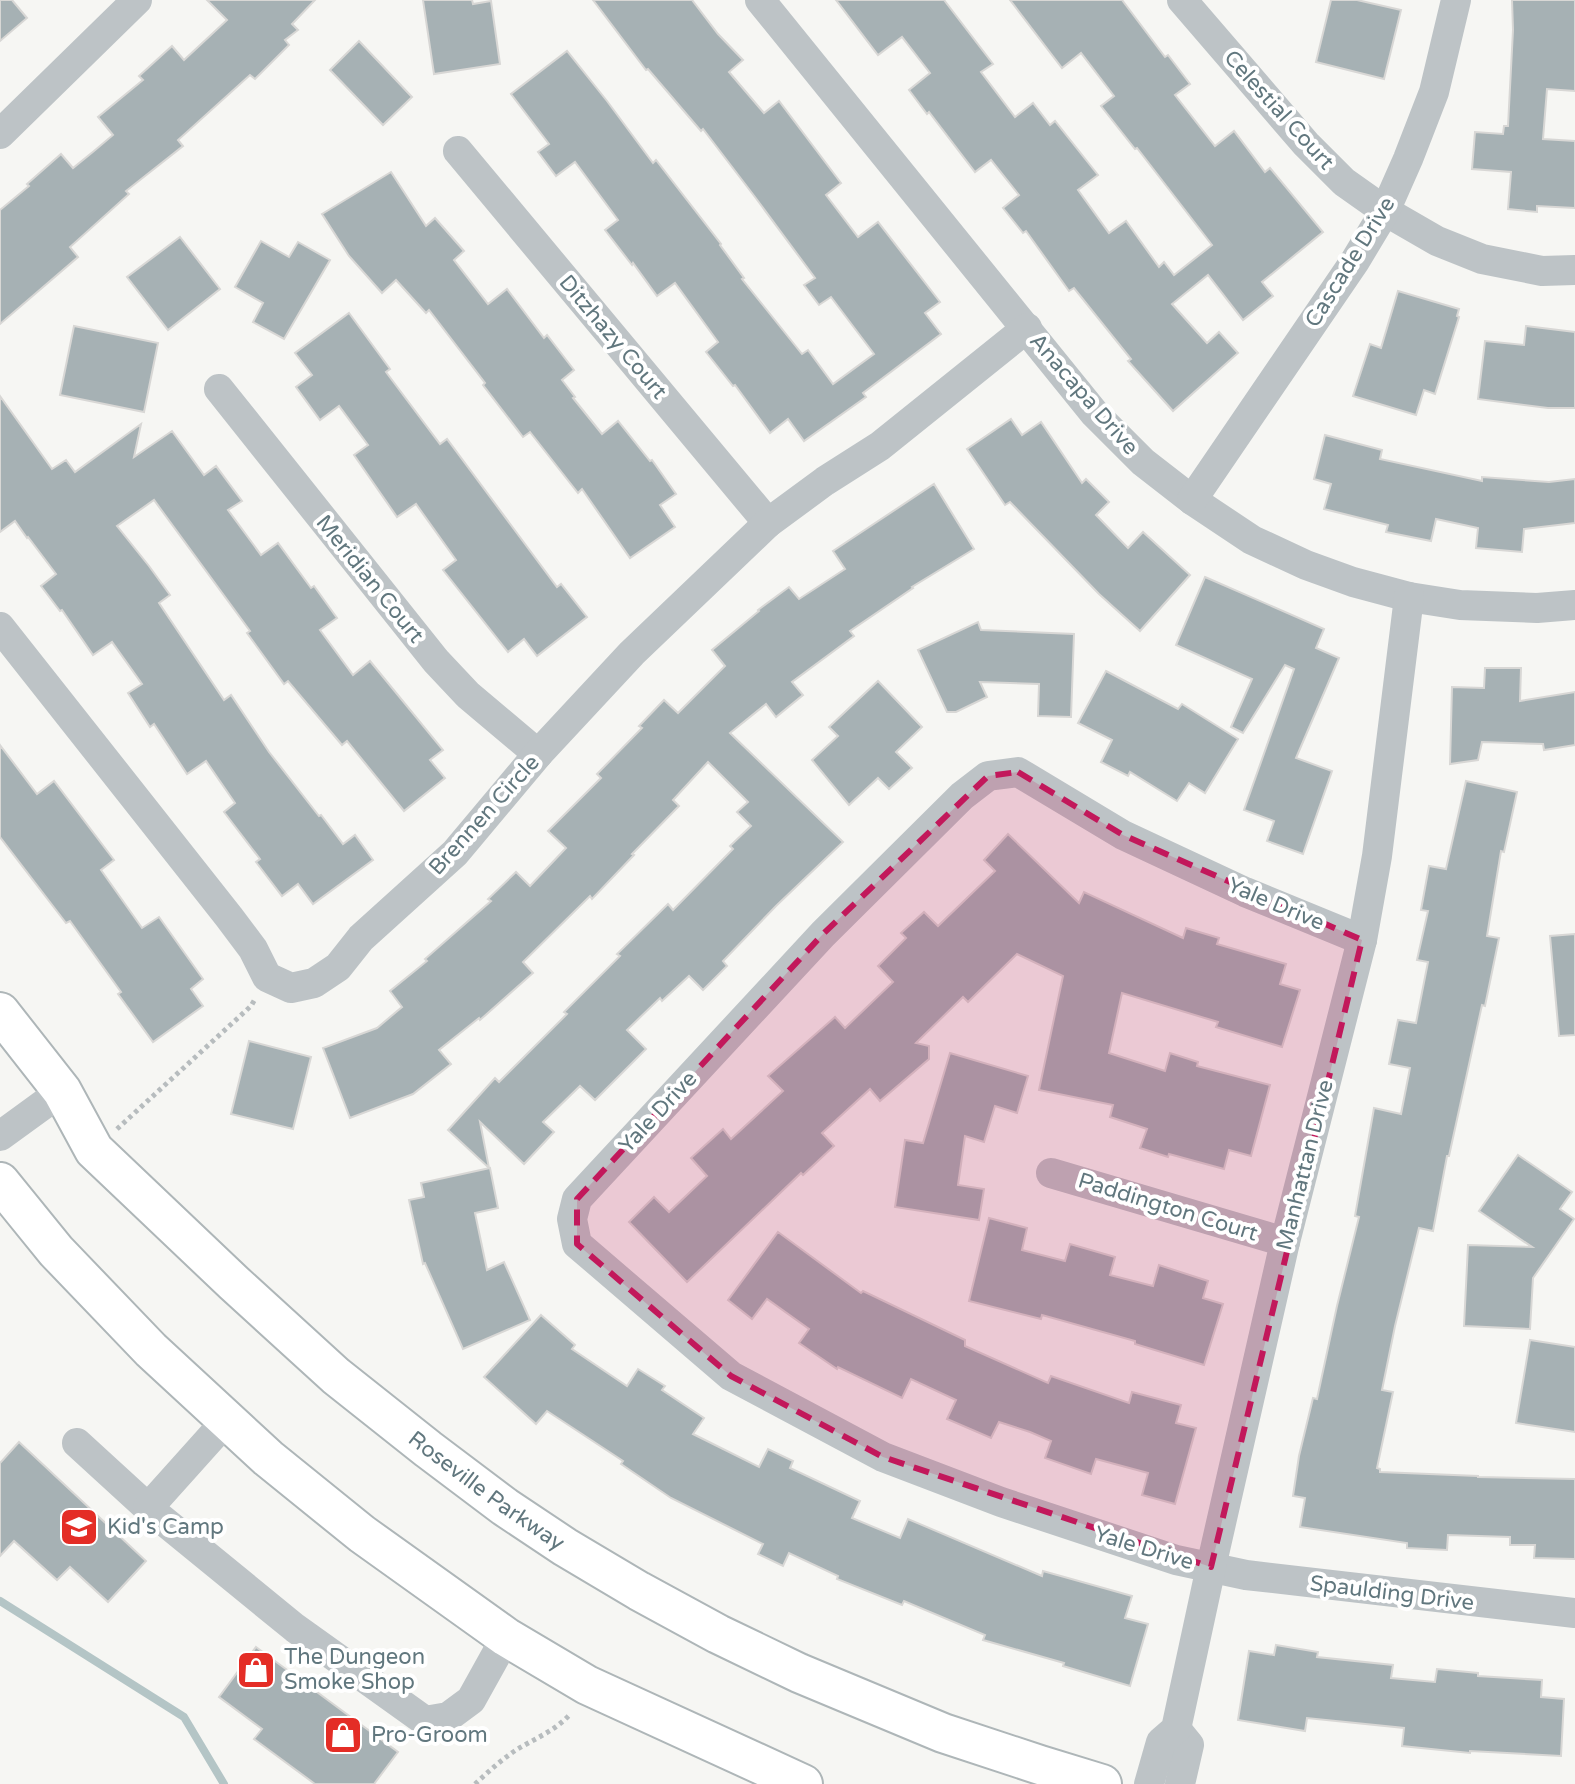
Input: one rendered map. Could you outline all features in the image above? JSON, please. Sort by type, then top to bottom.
[{"type":"main road","name":"Roseville Parkway","points":[[0,1012],[62,1091],[94,1150],[234,1283],[336,1376],[461,1474],[565,1547],[718,1634],[799,1673],[943,1733],[1102,1784]]},
{"type":"main road","points":[[0,1182],[56,1251],[151,1350],[268,1458],[362,1534],[506,1637],[587,1685],[803,1784]]},
{"type":"street","points":[[0,134],[137,0]]},
{"type":"street","name":"Anacapa Drive","points":[[760,0],[1095,414],[1143,462],[1192,500],[1252,540],[1353,582],[1409,597],[1475,605],[1537,608],[1575,605]]},
{"type":"street","name":"Celestial Court","points":[[1182,0],[1306,144],[1344,182],[1385,211],[1437,241],[1482,259],[1542,271],[1575,270]]},
{"type":"street","name":"Cascade Drive","points":[[1192,500],[1355,261],[1385,211],[1434,92],[1456,0]]},
{"type":"street","name":"Ditzhazy Court","points":[[458,151],[768,523]]},
{"type":"street","name":"Brennen Circle","points":[[267,977],[291,988],[314,983],[338,967],[361,938],[455,853],[538,754],[632,653],[768,523],[880,446],[1027,328]]},
{"type":"street","name":"Meridian Court","points":[[219,389],[436,661],[468,695],[538,754]]},
{"type":"street","name":"Manhattan Drive","points":[[1149,1784],[1161,1742],[1176,1729],[1285,1242],[1362,940],[1377,856],[1409,597]]},
{"type":"street","points":[[0,627],[229,917],[253,949],[267,977]]},
{"type":"street","name":"Yale Drive","points":[[1211,1567],[1176,1560],[1001,1502],[883,1457],[731,1376],[577,1244],[572,1219],[577,1199],[823,934],[962,796],[988,776],[1018,772],[1123,835],[1245,892],[1362,940]]},
{"type":"street","points":[[0,1136],[62,1091]]},
{"type":"street","name":"Paddington Court","points":[[1051,1173],[1285,1242]]},
{"type":"street","points":[[148,1508],[226,1421]]},
{"type":"street","points":[[77,1443],[148,1508],[295,1628],[425,1721],[448,1717],[471,1700],[506,1637]]},
{"type":"street","name":"Spaulding Drive","points":[[1211,1567],[1261,1577],[1575,1613]]},
{"type":"street","name":"Manhattan Drive","points":[[1176,1729],[1189,1745],[1180,1784]]},
{"type":"path","points":[[94,1150],[251,1006],[267,977]]},
{"type":"path","points":[[475,1784],[513,1753],[568,1718],[587,1685]]},
{"type":"highlighted area","points":[[1018,772],[1123,835],[1362,940],[1211,1567],[883,1457],[731,1376],[577,1244],[577,1199],[823,934],[988,776]]},
{"type":"building","points":[[0,0],[12,0],[27,18],[0,41]]},
{"type":"building","points":[[207,0],[315,0],[292,24],[298,30],[285,40],[289,45],[255,79],[250,75],[178,140],[183,146],[126,191],[129,194],[70,247],[78,257],[0,324],[0,210],[61,154],[73,168],[113,135],[98,117],[143,80],[139,76],[172,46],[184,60],[227,20]]},
{"type":"building","points":[[423,0],[472,0],[473,4],[491,1],[500,64],[434,74]]},
{"type":"building","points":[[593,0],[692,0],[743,60],[729,72],[764,113],[779,101],[841,183],[826,195],[858,237],[878,222],[940,302],[925,313],[941,334],[863,393],[866,397],[804,441],[788,419],[770,433],[706,352],[718,342],[675,283],[657,296],[605,230],[618,220],[575,162],[556,176],[538,152],[549,144],[511,94],[567,51],[653,163],[656,160],[721,244],[742,279],[802,354],[808,350],[833,384],[874,354],[831,297],[819,305],[804,285],[815,278],[755,197],[703,129],[701,131],[646,70]]},
{"type":"building","points":[[836,0],[944,0],[993,64],[981,72],[1015,117],[1033,103],[1050,125],[1055,121],[1098,175],[1078,190],[1109,233],[1126,221],[1159,267],[1164,262],[1174,275],[1212,245],[1101,106],[1114,96],[1081,53],[1062,68],[1010,0],[1122,0],[1165,57],[1168,55],[1190,84],[1175,95],[1215,146],[1234,131],[1265,172],[1270,168],[1323,232],[1262,282],[1273,296],[1243,320],[1208,275],[1172,304],[1207,343],[1219,332],[1238,353],[1173,411],[1128,361],[1131,359],[1074,288],[1069,291],[1026,231],[1023,233],[1003,208],[1019,195],[991,160],[975,172],[909,90],[930,73],[902,37],[878,55]]},
{"type":"building","points":[[1331,0],[1357,0],[1401,10],[1384,79],[1316,62]]},
{"type":"building","points":[[1512,0],[1575,0],[1575,91],[1547,89],[1543,139],[1575,141],[1575,208],[1537,206],[1537,212],[1508,209],[1511,172],[1472,169],[1475,132],[1503,134],[1504,126],[1508,126]]},
{"type":"building","points":[[359,41],[412,97],[383,125],[330,70]]},
{"type":"building","points":[[391,172],[426,226],[435,218],[464,251],[454,260],[488,304],[507,289],[544,338],[547,335],[574,370],[562,380],[602,434],[618,421],[652,460],[676,494],[660,505],[675,527],[630,558],[582,489],[578,493],[530,432],[523,437],[429,310],[426,313],[396,280],[382,293],[349,256],[322,214]]},
{"type":"building","points":[[180,237],[220,289],[168,330],[127,277]]},
{"type":"building","points":[[261,241],[289,257],[298,242],[330,260],[284,339],[253,322],[263,303],[235,287]]},
{"type":"building","points":[[1398,291],[1459,309],[1435,394],[1424,390],[1416,415],[1353,396],[1370,344],[1381,348]]},
{"type":"building","points":[[349,313],[390,369],[386,372],[440,444],[447,439],[557,587],[561,584],[587,617],[537,656],[524,639],[508,652],[443,570],[456,560],[416,504],[397,517],[354,455],[368,445],[339,406],[320,420],[296,387],[312,375],[295,353]]},
{"type":"building","points":[[74,326],[158,343],[144,412],[60,395]]},
{"type":"building","points":[[1526,326],[1575,332],[1575,408],[1548,408],[1478,399],[1485,341],[1524,345]]},
{"type":"building","points":[[0,396],[52,469],[66,460],[75,472],[141,424],[134,457],[172,431],[204,475],[216,466],[242,501],[228,510],[261,555],[278,543],[337,618],[320,630],[353,675],[370,661],[443,750],[430,760],[445,778],[404,811],[347,741],[342,745],[288,681],[284,684],[247,633],[250,631],[154,500],[117,526],[170,595],[159,603],[224,700],[231,695],[269,752],[343,844],[355,835],[373,860],[313,904],[298,884],[282,896],[256,862],[260,859],[224,812],[235,803],[206,761],[187,774],[154,724],[150,727],[128,693],[142,684],[112,642],[93,655],[41,586],[56,574],[15,521],[0,532]]},
{"type":"building","points":[[1011,419],[1022,435],[1041,422],[1082,483],[1086,479],[1109,502],[1096,515],[1128,548],[1143,532],[1190,575],[1140,631],[1099,594],[1010,502],[1005,505],[967,449]]},
{"type":"building","points":[[1325,435],[1382,450],[1380,459],[1482,481],[1482,477],[1549,482],[1575,479],[1575,523],[1524,529],[1522,552],[1476,548],[1478,528],[1436,519],[1431,541],[1386,532],[1388,525],[1324,509],[1331,484],[1314,479]]},
{"type":"building","points":[[934,484],[974,549],[912,587],[850,631],[854,636],[792,682],[803,695],[776,717],[766,704],[730,733],[843,842],[723,961],[727,966],[703,990],[689,976],[662,1001],[660,998],[627,1030],[646,1049],[595,1100],[580,1086],[543,1122],[554,1132],[524,1164],[480,1122],[489,1168],[448,1130],[495,1078],[499,1082],[567,1014],[564,1012],[620,956],[617,954],[668,904],[673,910],[733,849],[730,846],[751,826],[737,812],[748,802],[708,762],[673,800],[679,806],[634,855],[592,899],[590,896],[523,962],[533,973],[480,1020],[439,1050],[451,1064],[413,1094],[350,1118],[323,1048],[377,1028],[402,1007],[390,991],[491,901],[488,899],[516,872],[530,886],[566,848],[548,831],[601,778],[597,774],[642,728],[639,726],[664,700],[678,713],[725,666],[712,650],[789,587],[799,599],[845,569],[833,551]]},
{"type":"building","points":[[1205,577],[1324,629],[1316,648],[1339,658],[1296,758],[1332,771],[1303,854],[1267,841],[1274,821],[1244,810],[1294,669],[1285,665],[1243,733],[1231,727],[1252,679],[1176,645]]},
{"type":"building","points":[[978,622],[981,630],[1074,634],[1071,717],[1038,716],[1039,684],[980,682],[987,697],[956,712],[947,712],[918,650]]},
{"type":"building","points":[[1485,668],[1521,668],[1520,701],[1575,692],[1575,745],[1544,750],[1543,744],[1482,742],[1478,760],[1450,764],[1452,687],[1484,688]]},
{"type":"building","points":[[1106,671],[1178,709],[1182,704],[1238,739],[1205,793],[1189,783],[1177,801],[1130,772],[1128,776],[1101,762],[1112,740],[1078,723]]},
{"type":"building","points":[[878,681],[922,727],[896,752],[912,768],[889,789],[878,778],[849,805],[812,760],[838,736],[829,727]]},
{"type":"building","points":[[0,745],[37,794],[54,781],[114,860],[101,870],[142,928],[159,917],[203,979],[191,989],[203,1006],[153,1042],[70,921],[66,923],[0,837]]},
{"type":"building","points":[[1466,781],[1517,792],[1504,852],[1501,851],[1487,936],[1499,938],[1447,1156],[1433,1231],[1419,1228],[1395,1326],[1382,1390],[1393,1392],[1377,1468],[1380,1472],[1575,1479],[1575,1559],[1534,1558],[1535,1545],[1510,1545],[1510,1537],[1448,1535],[1447,1550],[1407,1548],[1407,1543],[1300,1527],[1305,1498],[1293,1496],[1299,1456],[1313,1398],[1317,1399],[1359,1217],[1355,1216],[1374,1108],[1401,1114],[1410,1068],[1389,1064],[1398,1020],[1416,1023],[1428,962],[1417,960],[1428,911],[1421,910],[1429,866],[1446,869]]},
{"type":"building","points":[[1008,834],[1079,903],[1084,892],[1183,938],[1186,928],[1219,938],[1217,944],[1286,964],[1280,984],[1300,990],[1282,1047],[1216,1027],[1218,1022],[1122,993],[1109,1053],[1165,1071],[1170,1053],[1198,1062],[1197,1066],[1270,1085],[1251,1156],[1229,1150],[1224,1169],[1169,1154],[1168,1157],[1140,1148],[1147,1129],[1110,1117],[1113,1105],[1039,1090],[1063,976],[1017,954],[968,1002],[963,997],[916,1043],[929,1046],[929,1059],[880,1101],[870,1089],[822,1133],[834,1146],[803,1175],[801,1173],[687,1282],[629,1222],[654,1197],[669,1212],[707,1176],[691,1158],[723,1129],[731,1139],[783,1091],[768,1076],[835,1017],[845,1028],[893,982],[878,966],[906,938],[901,933],[924,912],[938,926],[995,871],[984,860]]},
{"type":"building","points":[[1575,934],[1575,1035],[1559,1036],[1550,936]]},
{"type":"building","points":[[249,1041],[311,1057],[293,1129],[231,1114]]},
{"type":"building","points":[[950,1053],[1028,1076],[1017,1113],[995,1106],[984,1142],[965,1136],[958,1185],[984,1189],[979,1220],[895,1207],[905,1140],[923,1143]]},
{"type":"building","points":[[1518,1155],[1572,1192],[1560,1209],[1574,1219],[1533,1278],[1530,1329],[1464,1326],[1468,1245],[1532,1247],[1479,1211]]},
{"type":"building","points":[[490,1168],[498,1208],[475,1213],[487,1270],[504,1262],[530,1320],[463,1349],[423,1264],[409,1200],[424,1197],[421,1183]]},
{"type":"building","points":[[989,1218],[1027,1228],[1022,1250],[1065,1261],[1070,1244],[1115,1257],[1110,1275],[1153,1286],[1159,1265],[1208,1281],[1203,1298],[1223,1304],[1204,1365],[1135,1344],[1135,1341],[1042,1315],[1041,1319],[969,1301]]},
{"type":"building","points":[[778,1232],[861,1293],[863,1291],[965,1340],[965,1346],[1048,1383],[1051,1376],[1129,1403],[1132,1392],[1181,1405],[1176,1423],[1196,1428],[1175,1504],[1142,1495],[1148,1473],[1096,1459],[1091,1474],[1045,1458],[1051,1441],[1030,1432],[999,1422],[991,1438],[947,1419],[956,1400],[911,1379],[902,1398],[837,1369],[799,1343],[809,1329],[767,1299],[752,1319],[728,1300]]},
{"type":"building","points":[[541,1315],[575,1345],[572,1349],[627,1386],[638,1369],[665,1386],[662,1390],[704,1418],[693,1434],[759,1467],[768,1449],[793,1461],[790,1468],[860,1501],[852,1518],[900,1538],[908,1519],[1042,1576],[1043,1571],[1132,1596],[1125,1618],[1148,1624],[1130,1686],[983,1640],[985,1635],[904,1601],[902,1605],[837,1579],[838,1576],[789,1553],[783,1566],[758,1554],[763,1544],[671,1498],[621,1464],[623,1461],[547,1411],[536,1424],[484,1377]]},
{"type":"building","points":[[1530,1340],[1575,1347],[1575,1432],[1516,1423]]},
{"type":"building","points":[[19,1442],[146,1561],[108,1602],[70,1567],[57,1580],[14,1541],[0,1556],[0,1463]]},
{"type":"building","points":[[1276,1645],[1318,1652],[1317,1657],[1393,1665],[1391,1678],[1435,1682],[1437,1669],[1478,1673],[1478,1676],[1542,1680],[1541,1697],[1564,1699],[1561,1756],[1470,1753],[1402,1746],[1404,1728],[1307,1718],[1305,1731],[1238,1720],[1249,1651],[1274,1655]]},
{"type":"building","points":[[256,1647],[398,1752],[374,1784],[315,1784],[254,1739],[262,1729],[219,1697]]},
{"type":"waterway","points":[[0,1601],[184,1717],[224,1784]]},
{"type":"place","name":"Kid's Camp","points":[[79,1527]]},
{"type":"place","name":"The Dungeon Smoke Shop","points":[[256,1670]]},
{"type":"place","name":"Pro-Groom","points":[[343,1735]]}]
